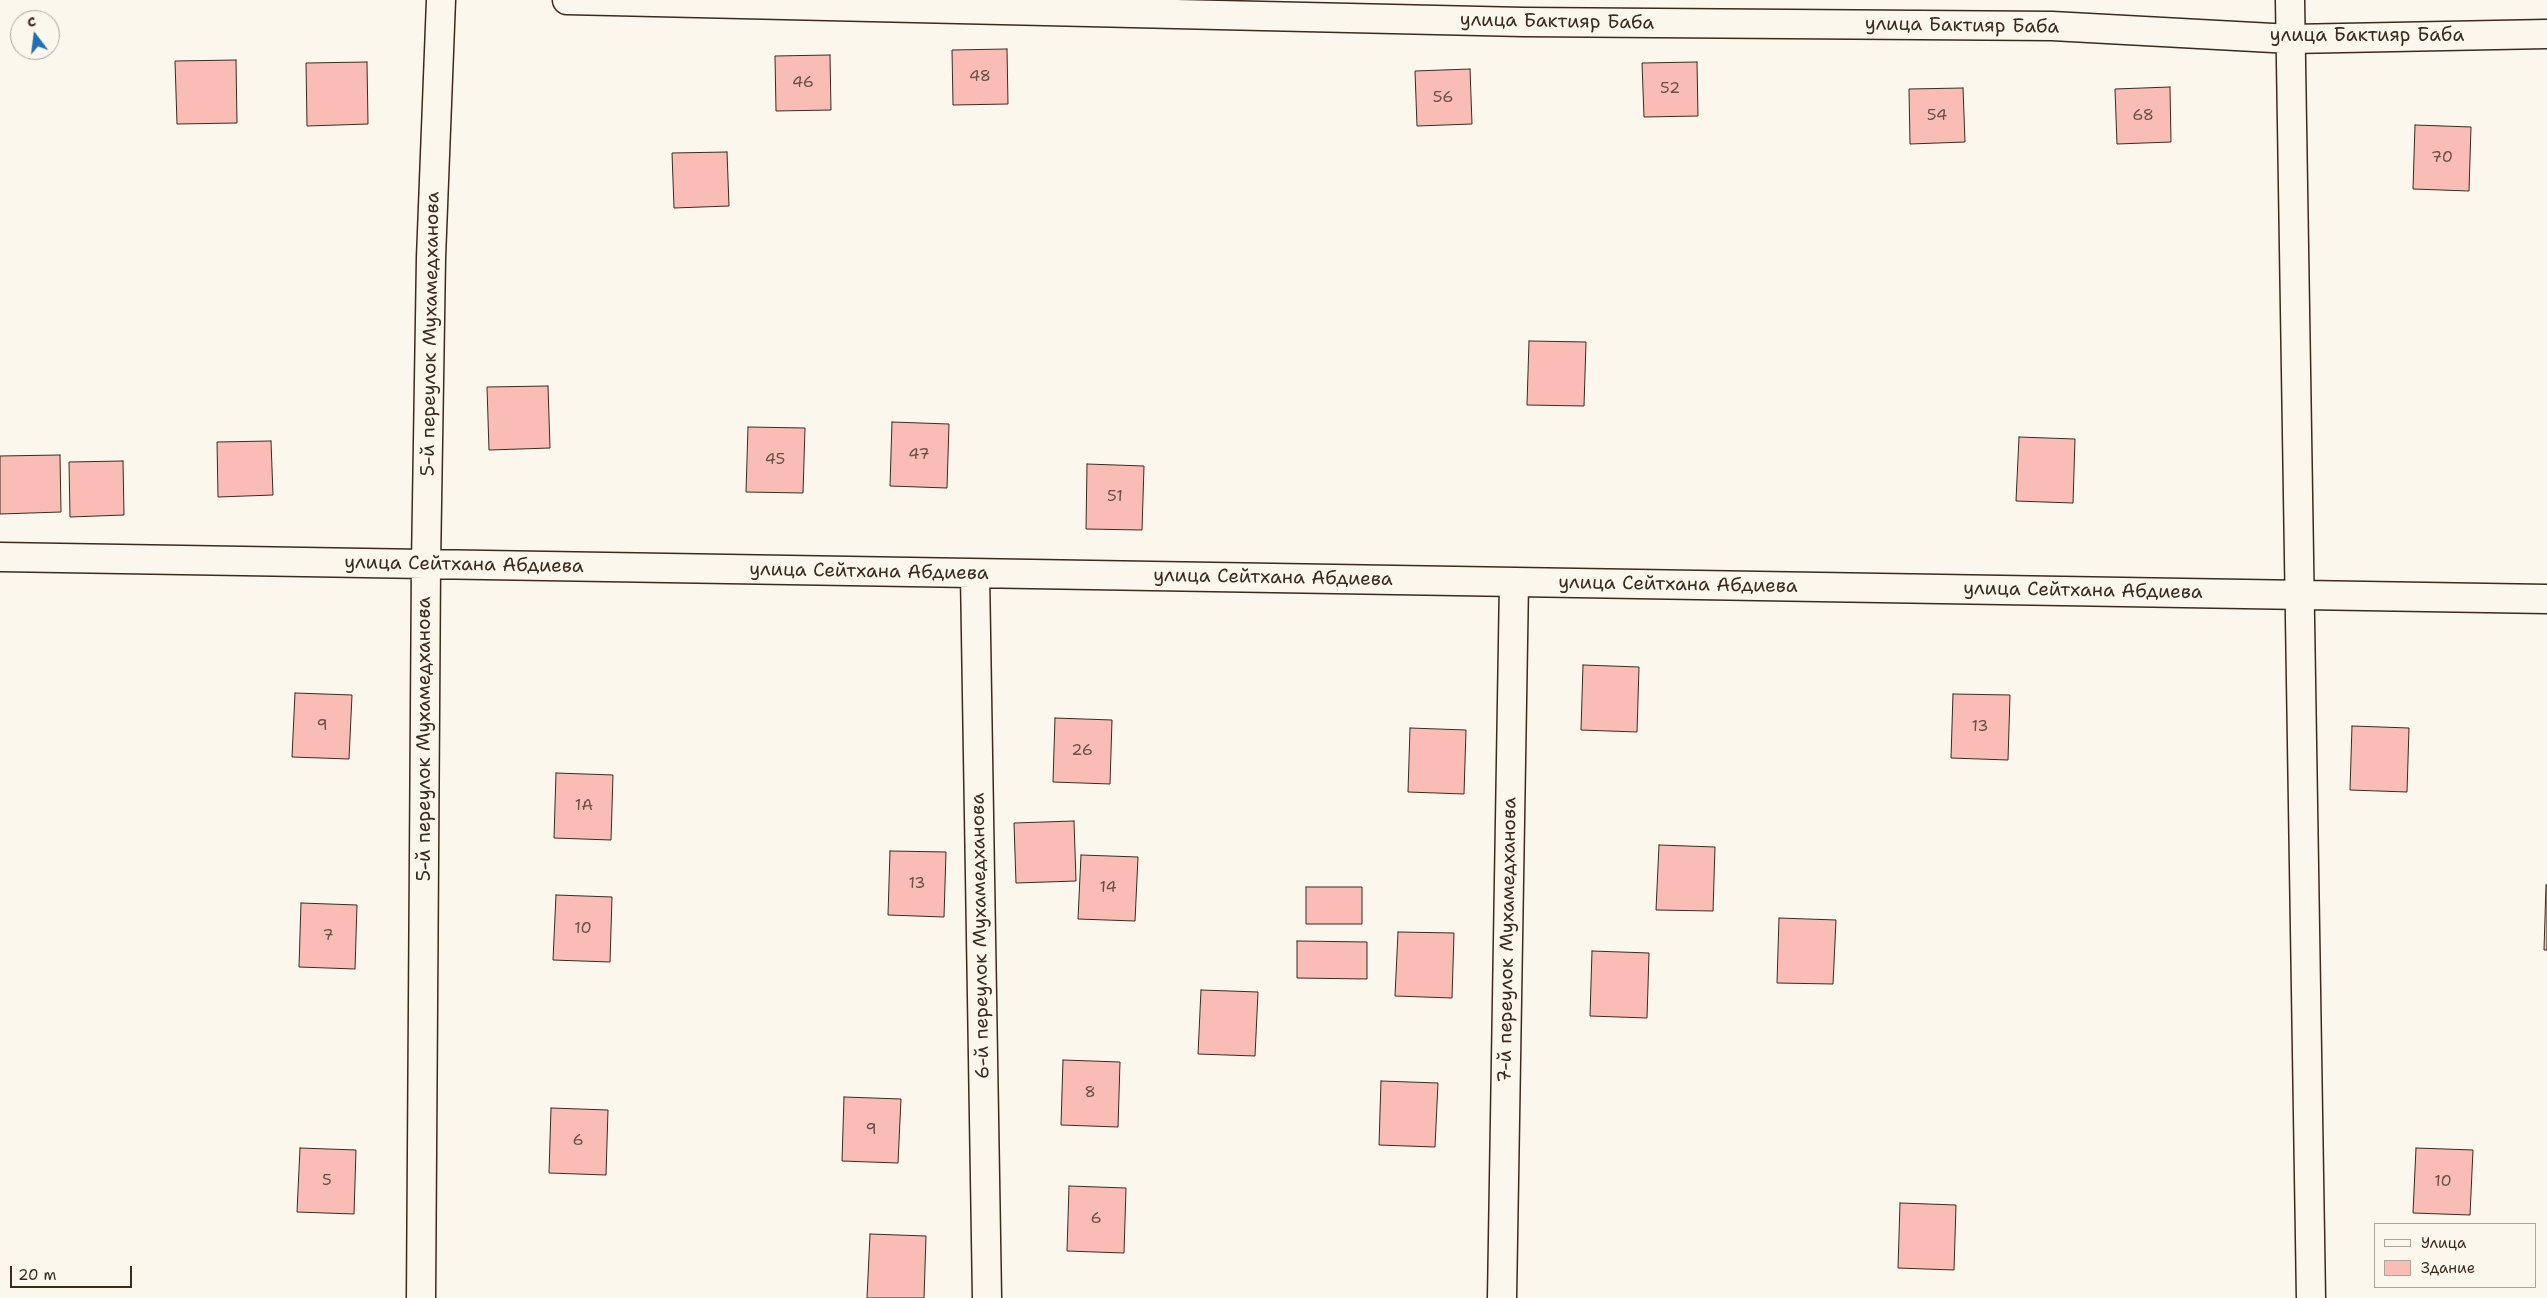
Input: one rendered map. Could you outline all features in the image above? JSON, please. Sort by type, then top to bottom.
[{"type":"street","name":"5-й переулок Мухамедханова","points":[[421,1298],[426,564],[431,258],[441,0]]},
{"type":"street","name":"улица Бактияр Баба","points":[[567,0],[1523,22],[2052,26],[2291,39],[2547,34]]},
{"type":"street","points":[[2290,0],[2311,1298]]},
{"type":"street","name":"улица Сейтхана Абдиева","points":[[0,557],[2547,599]]},
{"type":"street","name":"6-й переулок Мухамедханова","points":[[975,574],[987,1298]]},
{"type":"street","name":"7-й переулок Мухамедханова","points":[[1502,1298],[1514,582]]},
{"type":"building","points":[[1007,49],[1008,104],[953,105],[952,50]]},
{"type":"building","points":[[830,55],[831,110],[776,111],[775,56]]},
{"type":"building","points":[[236,60],[237,123],[177,124],[175,61]]},
{"type":"building","points":[[367,62],[368,124],[307,126],[306,63]]},
{"type":"building","points":[[1697,62],[1698,116],[1644,117],[1642,63]]},
{"type":"building","points":[[1470,69],[1472,124],[1417,126],[1415,71]]},
{"type":"building","points":[[2170,87],[2171,142],[2117,144],[2115,89]]},
{"type":"building","points":[[1963,88],[1965,142],[1910,144],[1909,89]]},
{"type":"building","points":[[2415,125],[2471,127],[2469,191],[2413,189]]},
{"type":"building","points":[[727,152],[729,206],[674,208],[672,153]]},
{"type":"building","points":[[1529,341],[1586,342],[1584,406],[1527,405]]},
{"type":"building","points":[[548,386],[550,448],[489,450],[487,387]]},
{"type":"building","points":[[892,422],[949,424],[947,488],[890,486]]},
{"type":"building","points":[[748,427],[805,428],[803,493],[746,492]]},
{"type":"building","points":[[2019,437],[2075,439],[2073,503],[2016,501]]},
{"type":"building","points":[[271,441],[273,495],[218,497],[217,442]]},
{"type":"building","points":[[60,455],[61,512],[0,514],[0,456]]},
{"type":"building","points":[[123,461],[124,515],[70,517],[69,462]]},
{"type":"building","points":[[1087,464],[1144,466],[1142,530],[1086,529]]},
{"type":"building","points":[[1583,665],[1639,667],[1637,732],[1581,730]]},
{"type":"building","points":[[295,693],[352,695],[349,759],[292,757]]},
{"type":"building","points":[[1953,694],[2010,695],[2008,760],[1951,758]]},
{"type":"building","points":[[1055,718],[1112,720],[1110,784],[1053,782]]},
{"type":"building","points":[[2352,726],[2409,728],[2407,792],[2350,790]]},
{"type":"building","points":[[1410,728],[1466,730],[1464,794],[1408,792]]},
{"type":"building","points":[[556,773],[613,775],[611,840],[554,838]]},
{"type":"building","points":[[1074,821],[1076,881],[1016,883],[1014,823]]},
{"type":"building","points":[[1659,845],[1715,847],[1713,911],[1656,910]]},
{"type":"building","points":[[890,851],[946,852],[944,917],[888,915]]},
{"type":"building","points":[[1081,855],[1138,857],[1135,921],[1078,919]]},
{"type":"building","points":[[2546,885],[2547,950],[2544,950]]},
{"type":"building","points":[[1306,887],[1362,887],[1362,924],[1306,924]]},
{"type":"building","points":[[556,895],[612,897],[610,962],[553,960]]},
{"type":"building","points":[[301,903],[357,905],[355,969],[299,967]]},
{"type":"building","points":[[1779,918],[1836,920],[1833,984],[1777,983]]},
{"type":"building","points":[[1398,932],[1454,933],[1452,998],[1395,996]]},
{"type":"building","points":[[1297,941],[1367,942],[1367,979],[1297,978]]},
{"type":"building","points":[[1592,951],[1649,953],[1647,1018],[1590,1016]]},
{"type":"building","points":[[1201,990],[1258,992],[1255,1056],[1198,1054]]},
{"type":"building","points":[[1063,1060],[1120,1062],[1118,1127],[1061,1125]]},
{"type":"building","points":[[1381,1081],[1438,1083],[1435,1147],[1379,1145]]},
{"type":"building","points":[[844,1097],[901,1099],[898,1163],[842,1161]]},
{"type":"building","points":[[551,1108],[608,1110],[606,1175],[549,1173]]},
{"type":"building","points":[[300,1148],[356,1150],[354,1214],[297,1212]]},
{"type":"building","points":[[2416,1148],[2473,1150],[2470,1215],[2413,1213]]},
{"type":"building","points":[[1069,1186],[1126,1188],[1124,1253],[1067,1251]]},
{"type":"building","points":[[1900,1203],[1956,1205],[1954,1270],[1898,1268]]},
{"type":"building","points":[[870,1234],[926,1236],[924,1298],[867,1298]]}]
